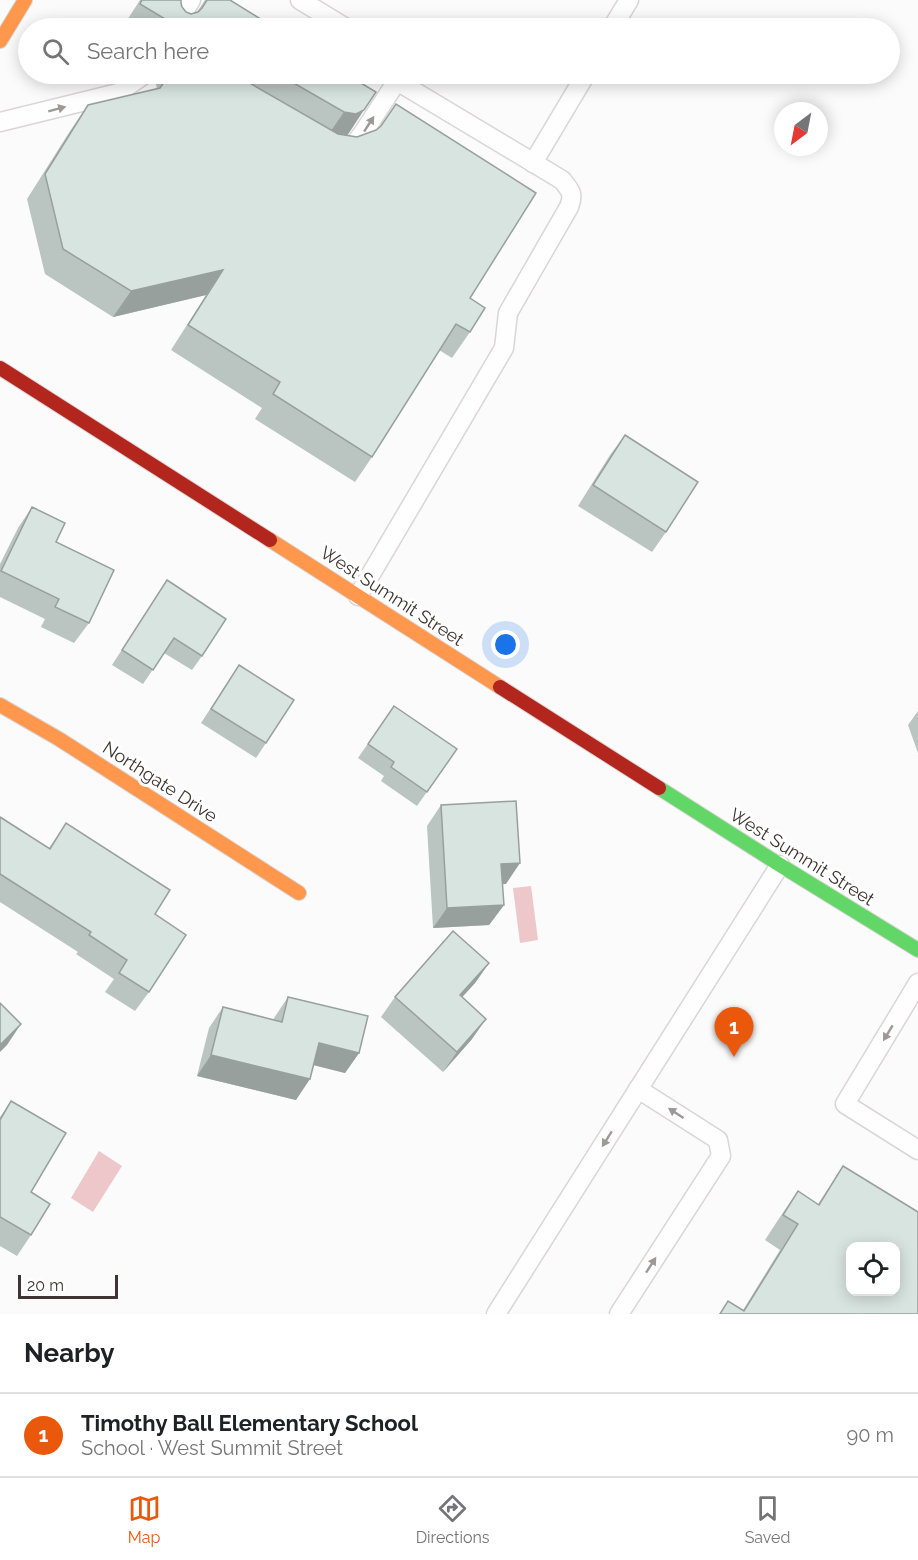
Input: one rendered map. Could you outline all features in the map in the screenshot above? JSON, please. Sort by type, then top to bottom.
[{"type":"street","points":[[0,41],[25,0]]},
{"type":"street","name":"West Summit Street","points":[[0,368],[780,865],[918,950]]},
{"type":"street","name":"Northgate Drive","points":[[0,705],[59,739],[299,893]]},
{"type":"lane","points":[[180,18],[191,0]]},
{"type":"lane","points":[[300,0],[330,18]]},
{"type":"lane","points":[[618,18],[629,0]]},
{"type":"lane","points":[[0,122],[118,93],[131,84]]},
{"type":"lane","points":[[331,150],[340,151],[354,145],[390,84]]},
{"type":"lane","points":[[358,596],[504,348],[508,313],[572,198],[570,189],[562,180],[405,84]]},
{"type":"lane","points":[[533,163],[580,84]]},
{"type":"lane","points":[[496,1314],[780,865]]},
{"type":"lane","points":[[918,983],[845,1104],[918,1150]]},
{"type":"lane","points":[[619,1314],[721,1156],[718,1140],[638,1089]]},
{"type":"shaded area","points":[[531,886],[538,940],[520,943],[513,888]]},
{"type":"shaded area","points":[[99,1151],[122,1166],[93,1212],[71,1198]]},
{"type":"building","points":[[142,0],[181,0],[182,7],[191,14],[198,12],[207,0],[230,0],[259,18],[163,18],[140,4]]},
{"type":"building","points":[[163,84],[251,84],[338,134],[357,137],[381,126],[396,104],[536,193],[470,298],[485,308],[470,332],[456,324],[372,457],[273,394],[280,382],[188,325],[223,270],[131,291],[63,249],[45,174],[88,105],[160,88]]},
{"type":"building","points":[[295,84],[363,84],[376,92],[364,110],[356,114],[344,112]]},
{"type":"building","points":[[625,435],[698,482],[666,532],[593,485]]},
{"type":"building","points":[[32,507],[65,523],[56,542],[114,570],[89,623],[55,607],[59,599],[1,571]]},
{"type":"building","points":[[167,580],[226,619],[202,656],[174,638],[153,670],[122,650]]},
{"type":"building","points":[[239,665],[294,700],[266,743],[211,709]]},
{"type":"building","points":[[394,706],[457,749],[427,792],[391,767],[394,762],[368,744]]},
{"type":"building","points":[[516,801],[520,863],[501,864],[504,905],[447,908],[441,805]]},
{"type":"building","points":[[0,817],[50,849],[66,823],[170,890],[155,914],[186,935],[149,992],[119,973],[127,960],[89,935],[91,932],[0,874]]},
{"type":"building","points":[[453,931],[489,963],[460,995],[486,1019],[457,1052],[395,997]]},
{"type":"building","points":[[288,997],[368,1016],[359,1053],[319,1043],[310,1079],[211,1055],[223,1007],[282,1022]]},
{"type":"building","points":[[0,1003],[21,1024],[0,1045]]},
{"type":"building","points":[[11,1101],[66,1133],[31,1192],[50,1204],[31,1235],[0,1217],[0,1120]]},
{"type":"building","points":[[843,1166],[918,1212],[918,1314],[720,1314],[728,1301],[744,1311],[798,1224],[783,1215],[798,1191],[819,1205]]},
{"type":"traffic: fast","points":[[659,788],[918,950]]},
{"type":"traffic: slow","points":[[0,41],[25,0]]},
{"type":"traffic: slow","points":[[270,540],[500,687]]},
{"type":"traffic: slow","points":[[0,705],[59,739],[299,893]]},
{"type":"traffic: jam","points":[[0,368],[270,540]]},
{"type":"traffic: jam","points":[[500,687],[659,788]]},
{"type":"place","name":"Timothy Ball Elementary School","points":[[734,1057]]}]
